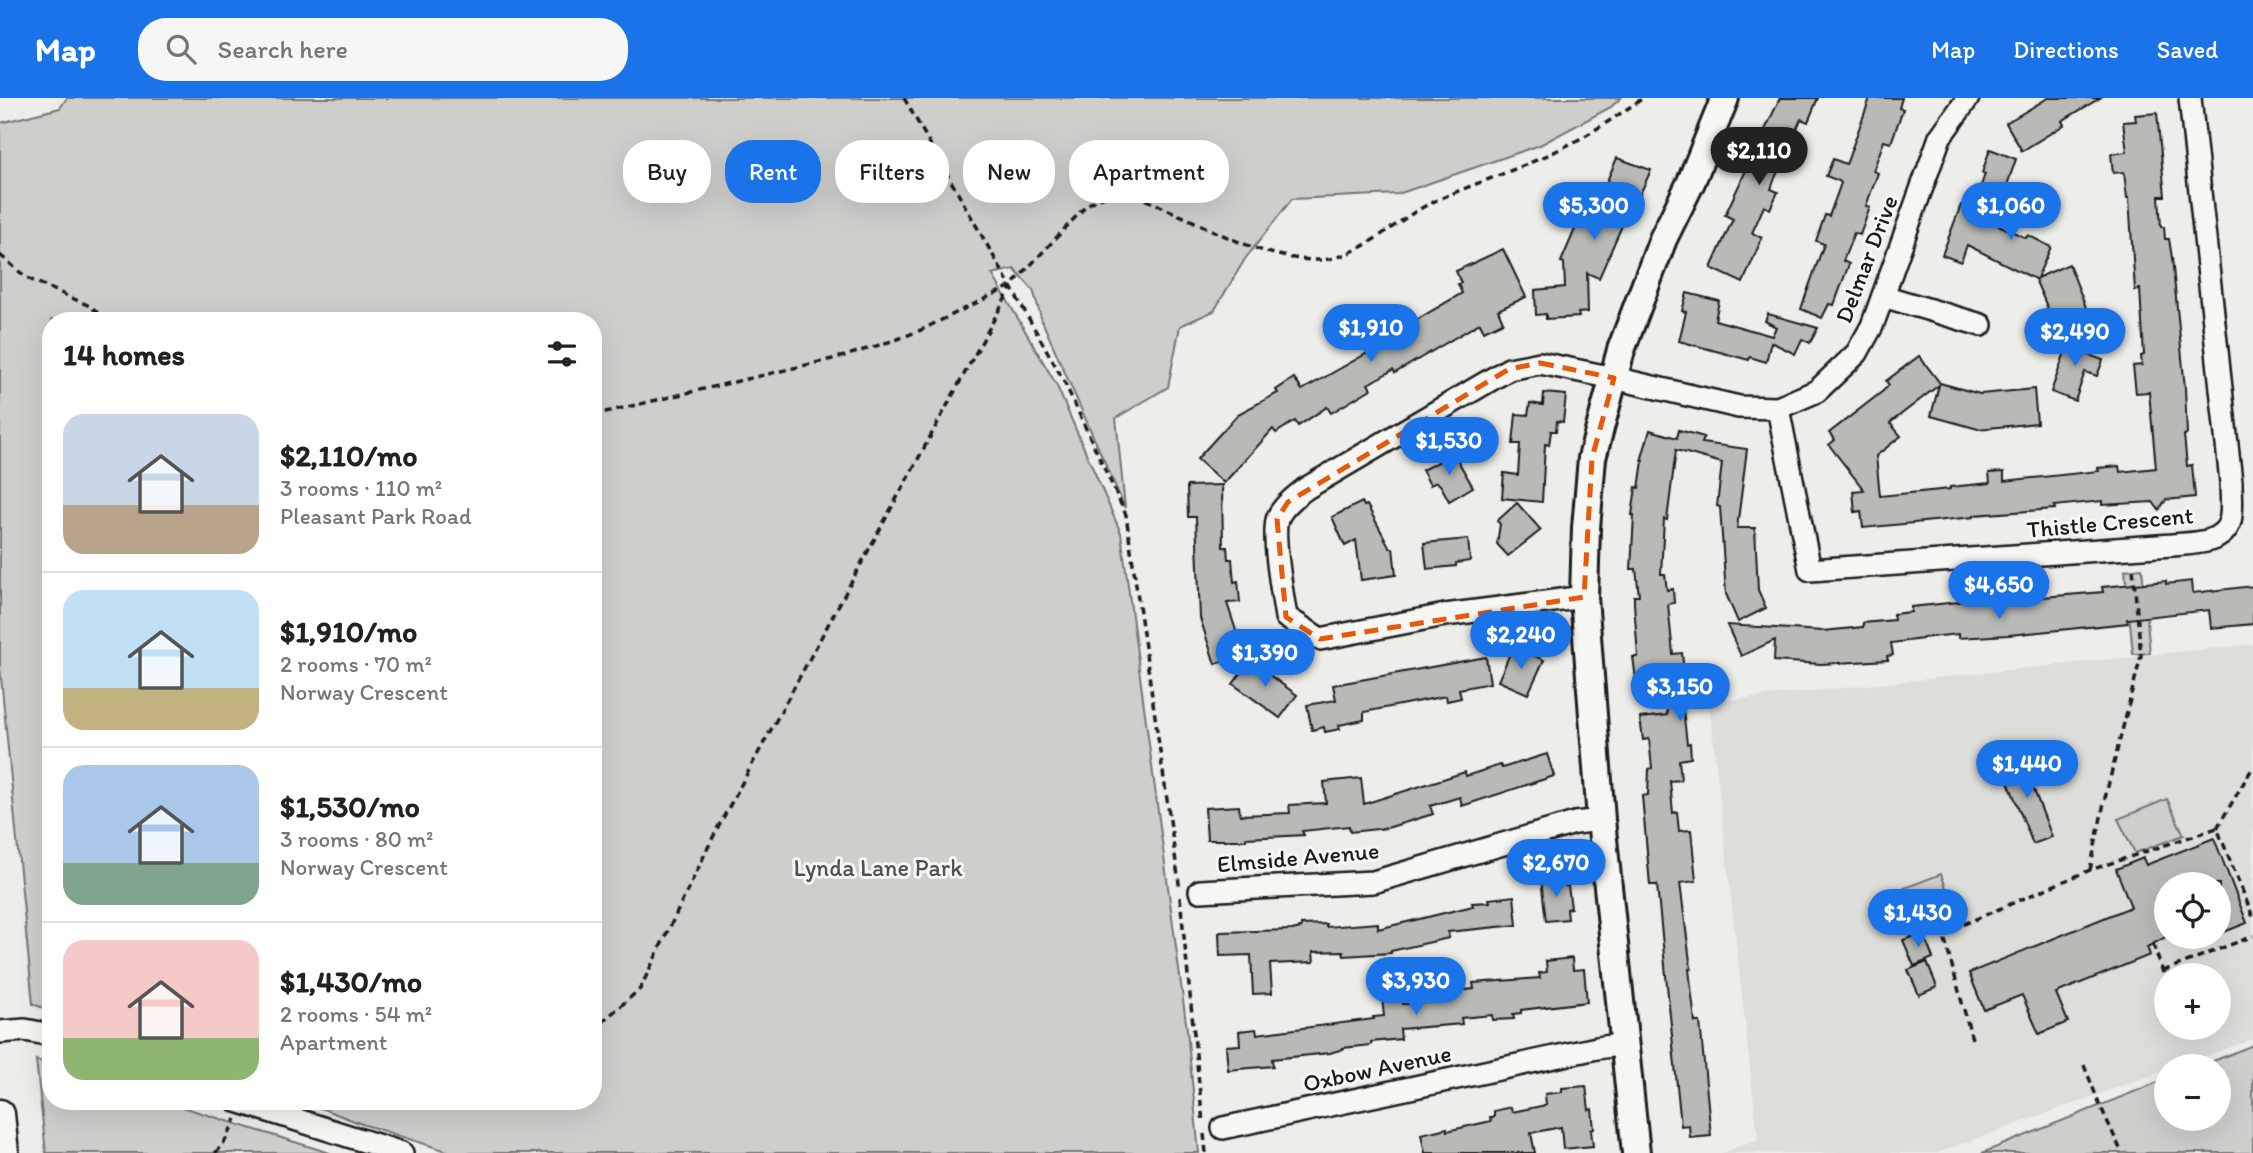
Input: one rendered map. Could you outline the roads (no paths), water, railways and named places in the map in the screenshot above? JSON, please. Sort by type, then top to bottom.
[{"type":"main road","points":[[0,1114],[4,1153]]},
{"type":"street","points":[[1636,1153],[1601,820],[1584,597],[1591,458],[1625,341],[1663,239],[1691,182],[1725,98]]},
{"type":"street","name":"Delmar Drive","points":[[1584,597],[1445,615],[1320,639],[1286,617],[1279,572],[1277,519],[1288,502],[1305,489],[1509,369],[1540,363],[1739,407],[1778,408],[1817,391],[1857,353],[1872,326],[1940,137],[1968,98]]},
{"type":"street","name":"Thistle Crescent","points":[[1778,408],[1810,570],[2131,549],[2213,540],[2225,532],[2230,521],[2231,482],[2190,98]]},
{"type":"street","points":[[1883,296],[1981,325]]},
{"type":"street","name":"Elmside Avenue","points":[[1200,891],[1373,882],[1574,822],[1601,820]]},
{"type":"street","points":[[0,1032],[25,1030],[42,1033]]},
{"type":"street","name":"Oxbow Avenue","points":[[1223,1128],[1625,1044]]},
{"type":"street","points":[[265,1110],[402,1153]]},
{"type":"park label","name":"Lynda Lane Park","points":[[878,867]]}]
